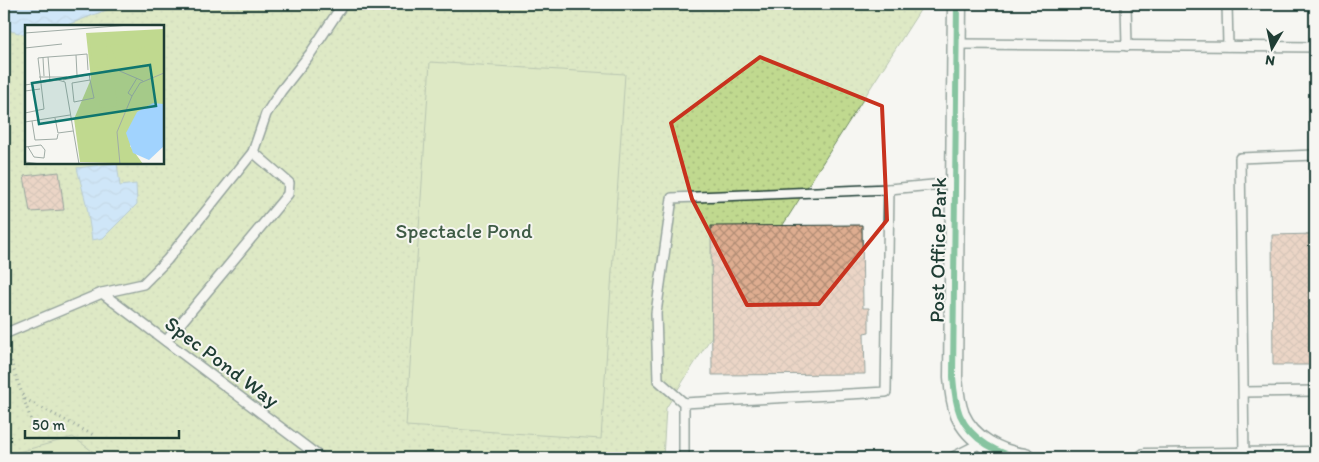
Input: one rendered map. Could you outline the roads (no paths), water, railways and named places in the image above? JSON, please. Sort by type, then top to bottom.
[{"type":"street","name":"Post Office Park","points":[[957,4],[953,377],[955,398],[961,416],[970,430],[982,442],[996,451],[1013,457],[1025,458]]},
{"type":"street","points":[[1145,458],[1315,456]]},
{"type":"lane","points":[[4,334],[102,294],[143,284],[167,260],[253,152],[266,114],[281,91],[310,54],[342,4]]},
{"type":"lane","points":[[1126,4],[1127,46]]},
{"type":"lane","points":[[1227,4],[1228,46]]},
{"type":"lane","points":[[956,44],[1315,47]]},
{"type":"lane","points":[[166,341],[288,194],[289,183],[253,152]]},
{"type":"lane","points":[[1244,458],[1240,158],[1315,155]]},
{"type":"lane","points":[[889,188],[886,392],[684,403],[658,380],[656,314],[672,198],[955,183]]},
{"type":"lane","name":"Spec Pond Way","points":[[102,294],[321,458]]},
{"type":"lane","points":[[1244,392],[1315,391]]},
{"type":"lane","points":[[684,403],[684,458]]},
{"type":"lane","points":[[951,458],[982,442]]},
{"type":"water","points":[[4,4],[122,4],[67,25],[25,25],[25,35],[4,29]]},
{"type":"water","points":[[117,164],[120,186],[136,184],[137,204],[103,238],[92,240],[87,207],[77,168]]},
{"type":"park label","name":"Spectacle Pond","points":[[464,231]]}]
